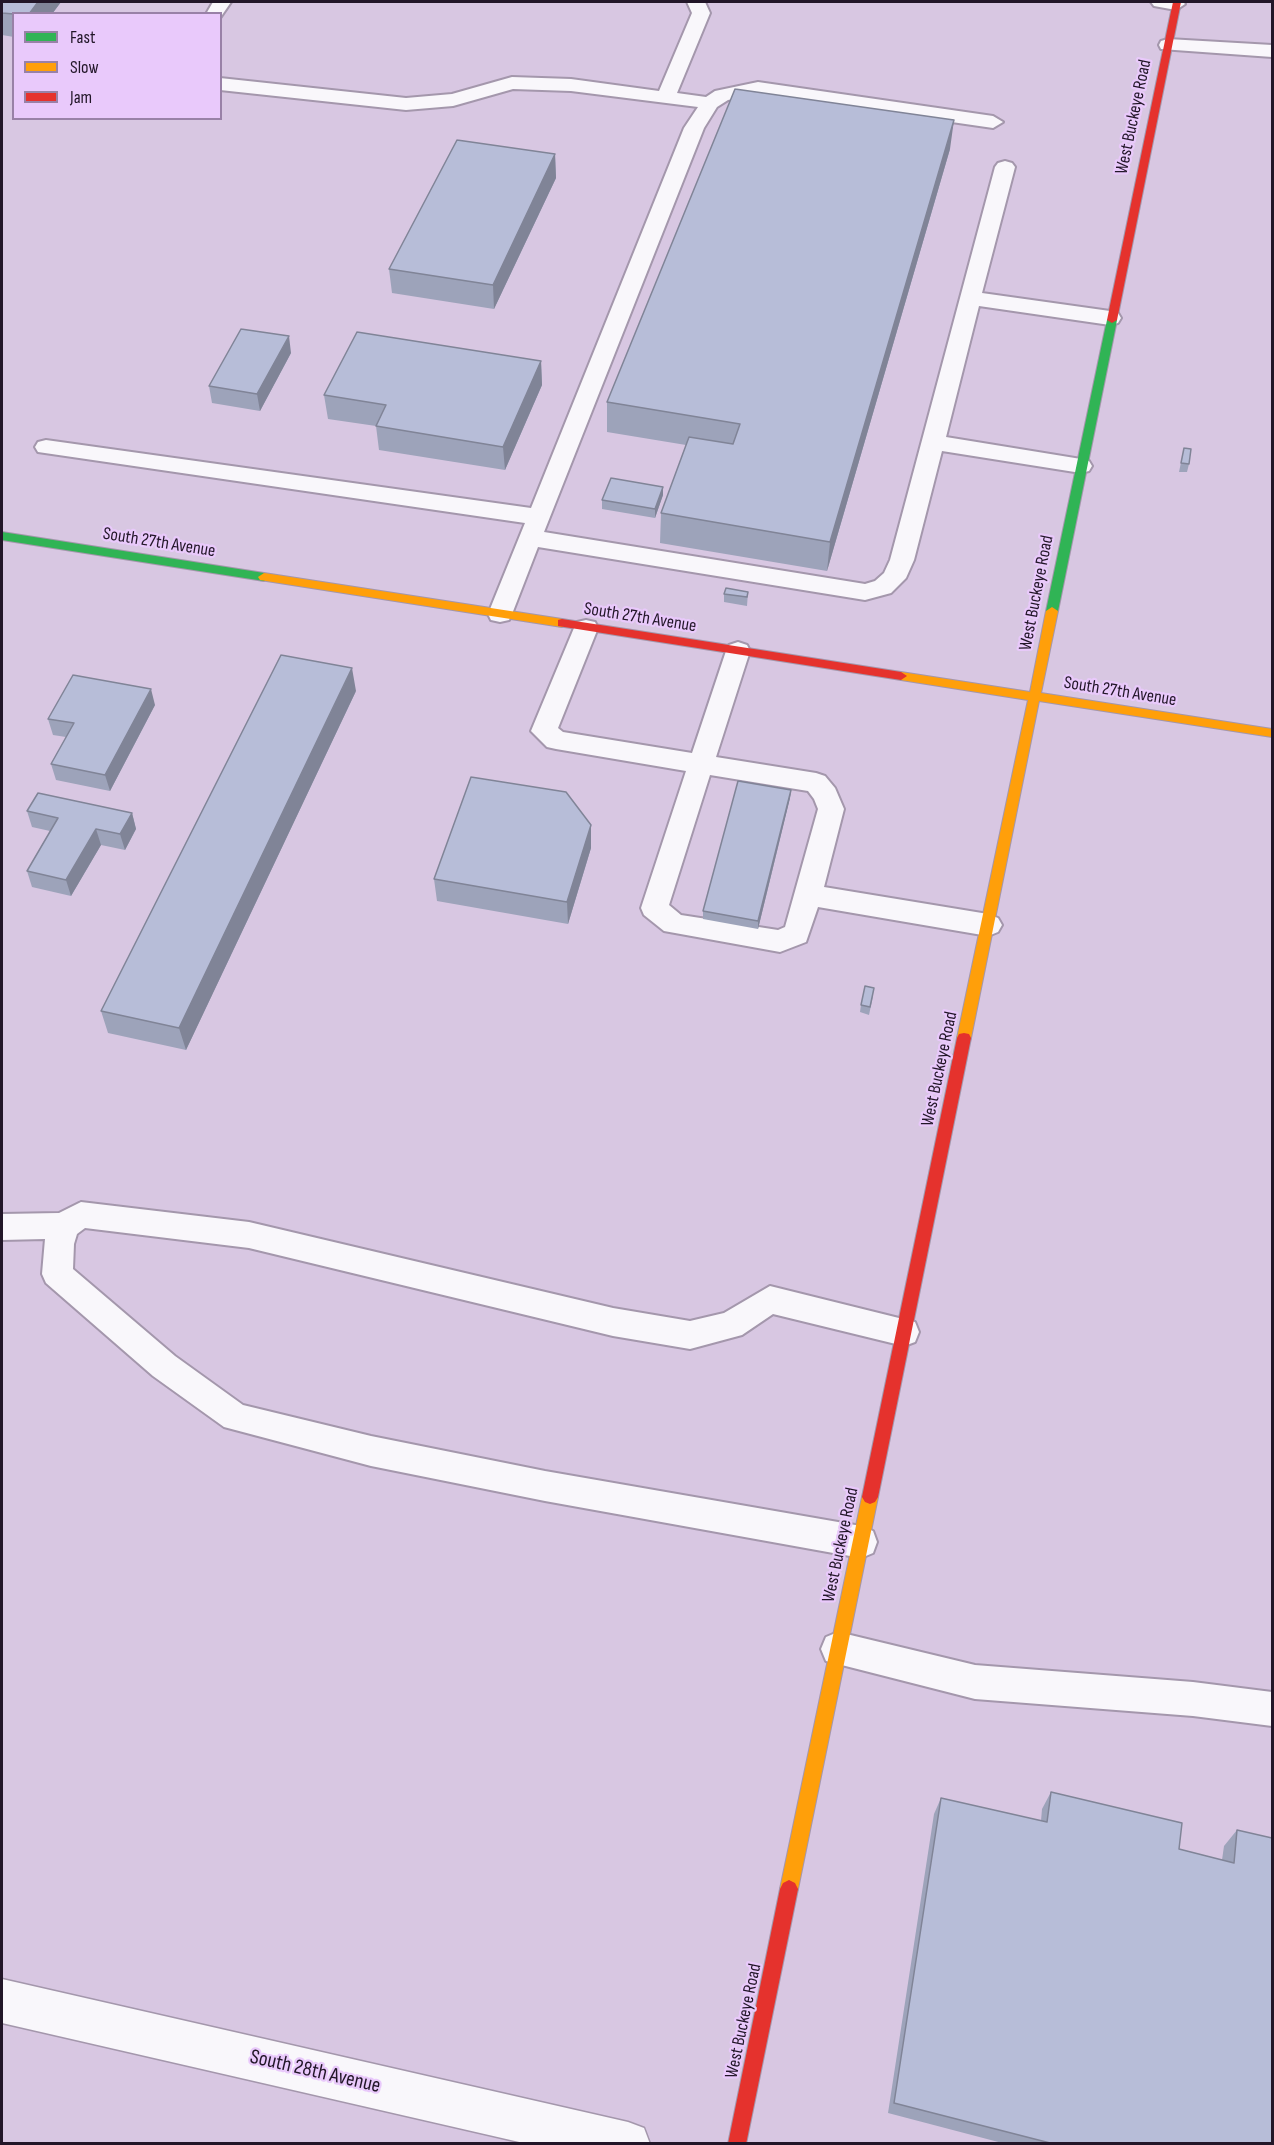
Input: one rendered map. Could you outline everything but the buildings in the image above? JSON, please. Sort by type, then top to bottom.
[{"type":"main road","name":"West Buckeye Road","points":[[737,2144],[988,925],[1110,318],[1168,45],[1171,2]]},
{"type":"main road","name":"South 27th Avenue","points":[[2,536],[1272,733]]},
{"type":"street","name":"South 28th Avenue","points":[[2,2001],[628,2144]]},
{"type":"lane","points":[[666,97],[704,5]]},
{"type":"lane","points":[[1168,45],[1272,51]]},
{"type":"lane","points":[[222,84],[406,104],[453,100],[512,83],[571,85],[710,103]]},
{"type":"lane","points":[[500,614],[694,128],[710,103],[722,95],[758,88],[993,122]]},
{"type":"lane","points":[[46,447],[534,527],[865,592],[883,587],[894,578],[903,560],[1005,167]]},
{"type":"lane","points":[[971,298],[1110,318]]},
{"type":"lane","points":[[933,442],[1081,466]]},
{"type":"lane","points":[[585,628],[544,731],[556,740],[701,763],[816,783],[826,795],[831,809],[796,934],[780,941],[674,924],[654,908],[701,763],[738,651]]},
{"type":"lane","points":[[808,895],[988,925]]},
{"type":"lane","points":[[2,1227],[64,1226],[81,1215],[249,1235],[613,1322],[690,1335],[731,1325],[770,1300],[903,1332]]},
{"type":"lane","points":[[64,1226],[59,1244],[57,1274],[164,1366],[235,1417],[372,1451],[545,1486],[861,1542]]},
{"type":"lane","points":[[838,1649],[975,1682],[1193,1699],[1272,1709]]},
{"type":"traffic: fast","points":[[1052,611],[1112,320]]},
{"type":"traffic: fast","points":[[2,536],[264,577]]},
{"type":"traffic: slow","points":[[264,577],[562,623]]},
{"type":"traffic: slow","points":[[964,1038],[1052,611]]},
{"type":"traffic: slow","points":[[901,676],[1272,733]]},
{"type":"traffic: slow","points":[[789,1889],[870,1497]]},
{"type":"traffic: jam","points":[[1112,320],[1177,2]]},
{"type":"traffic: jam","points":[[562,623],[901,676]]},
{"type":"traffic: jam","points":[[870,1497],[964,1038]]},
{"type":"traffic: jam","points":[[737,2144],[789,1889]]}]
